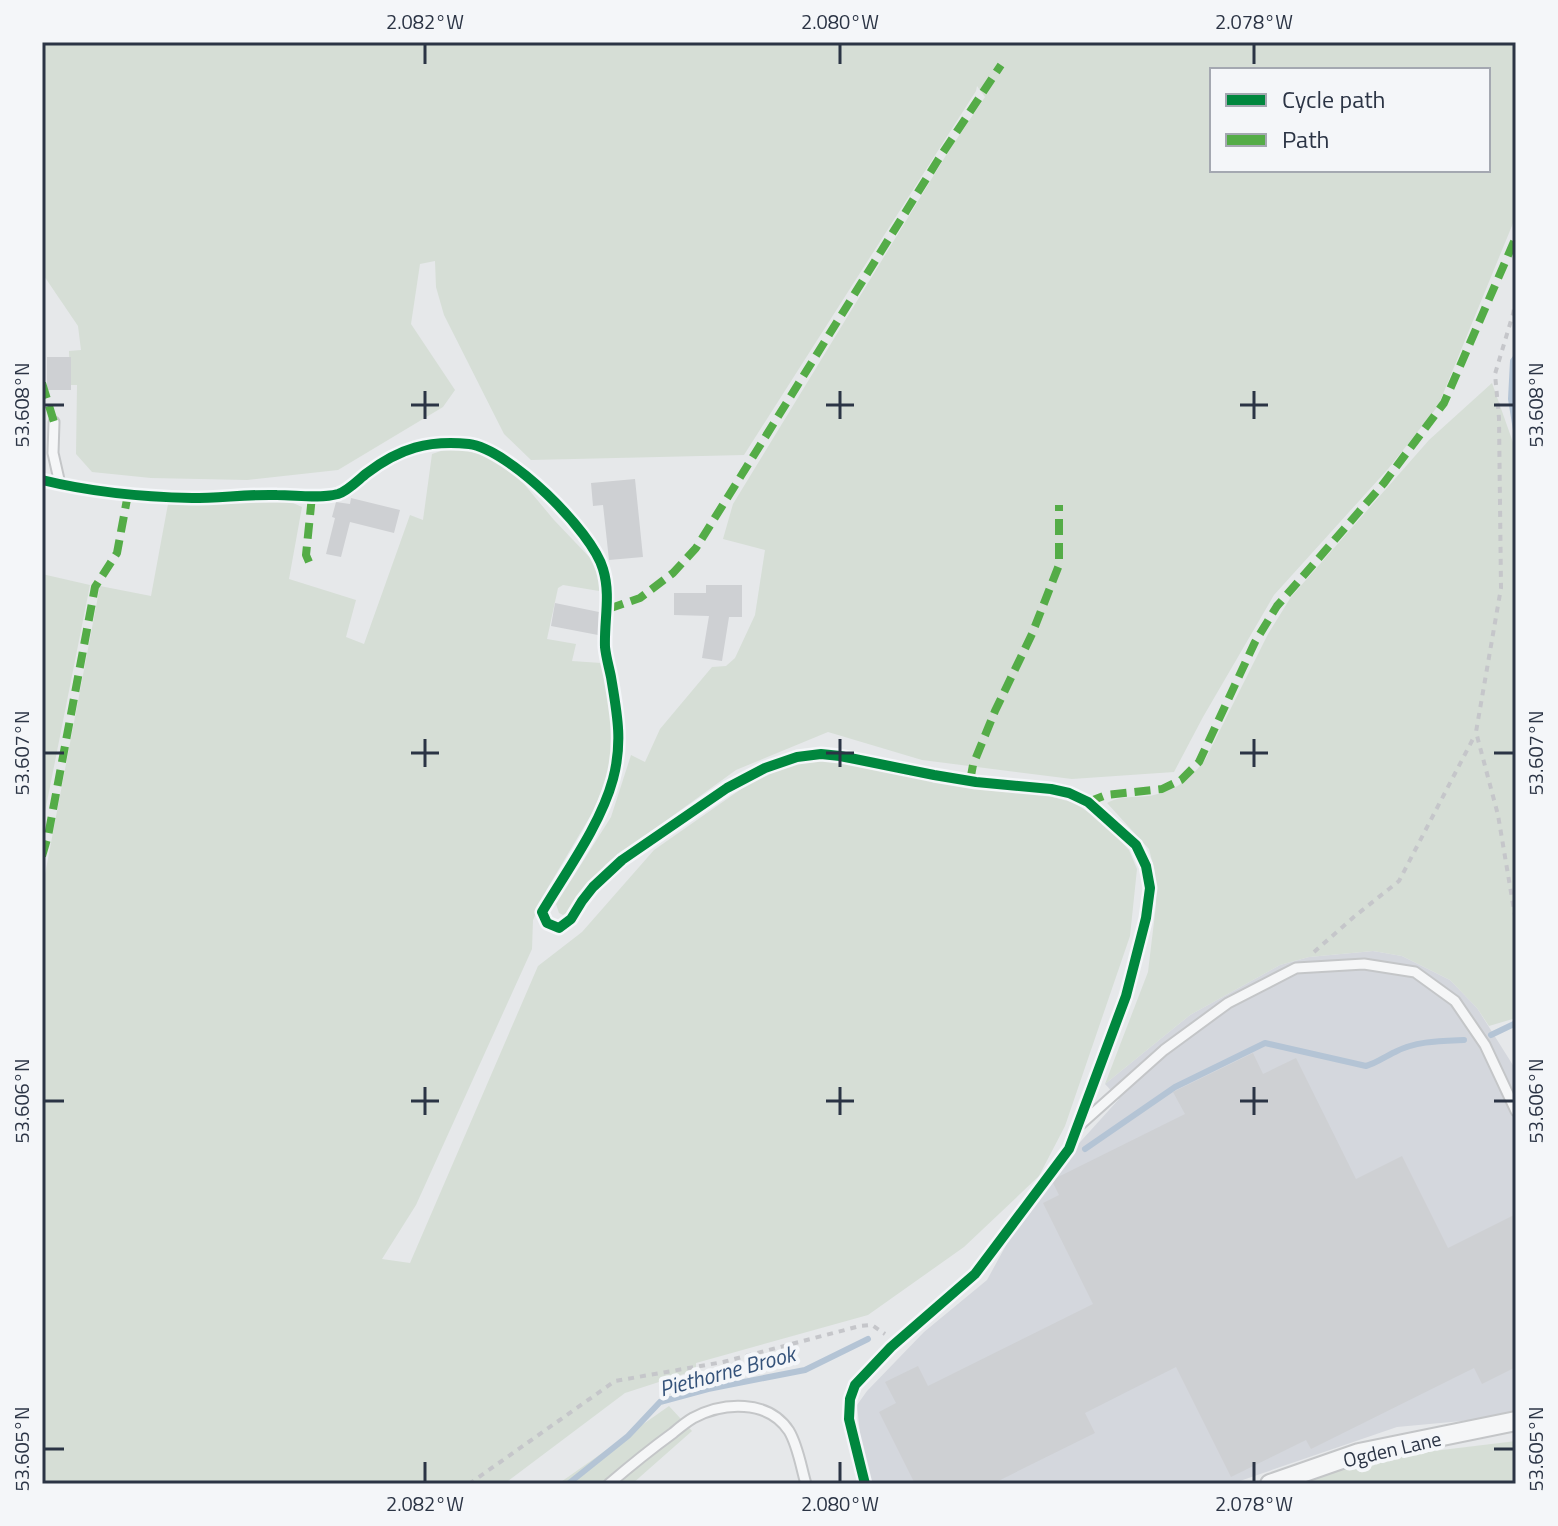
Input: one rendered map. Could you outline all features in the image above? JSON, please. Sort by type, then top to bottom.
[{"type":"street","name":"Ogden Lane","points":[[1270,1484],[1359,1453],[1516,1421]]},
{"type":"lane","points":[[54,422],[53,453],[60,484]]},
{"type":"lane","points":[[42,480],[128,494],[194,498],[340,494],[376,466],[407,449],[438,442],[473,445],[500,456],[541,489],[587,538],[603,568],[608,600],[605,647],[619,726],[613,779],[601,813],[542,912],[547,923],[559,928],[571,919],[593,887],[622,860],[727,788],[765,768],[797,757],[821,754],[840,756],[946,777],[1069,793],[1088,802],[1136,845],[1146,866],[1150,888],[1146,918],[1126,996],[1069,1149],[975,1274],[897,1342],[855,1385],[850,1399],[849,1419],[865,1484]]},
{"type":"lane","points":[[1078,1126],[1164,1050],[1228,1003],[1296,968],[1364,964],[1415,972],[1455,1001],[1485,1045],[1516,1111]]},
{"type":"lane","points":[[609,1484],[693,1418],[730,1406],[753,1407],[773,1414],[787,1427],[794,1439],[806,1484]]},
{"type":"path","points":[[1296,968],[1399,881],[1476,732],[1501,588],[1499,418],[1495,374],[1515,316],[1516,298]]},
{"type":"path","points":[[1476,732],[1498,815],[1516,922]]},
{"type":"path","points":[[469,1484],[615,1381],[723,1362],[860,1326],[872,1325],[897,1342]]},
{"type":"shaded area","points":[[42,42],[1516,42],[1516,216],[1438,406],[1388,469],[1274,595],[1174,772],[1072,779],[922,760],[828,732],[736,770],[606,864],[563,915],[556,904],[611,817],[631,755],[645,762],[660,729],[712,667],[726,666],[735,658],[755,615],[765,550],[723,539],[733,504],[948,152],[985,97],[977,86],[744,455],[531,460],[504,434],[444,315],[436,287],[435,261],[420,264],[411,324],[455,390],[443,407],[338,470],[247,480],[151,478],[92,472],[76,454],[77,385],[70,385],[69,351],[81,350],[78,326],[42,273]]},
{"type":"shaded area","points":[[1492,383],[1516,451],[1516,1018],[1489,1026],[1477,1008],[1450,980],[1402,956],[1373,951],[1309,957],[1280,965],[1190,1015],[1105,1084],[1148,972],[1156,905],[1155,873],[1149,849],[1107,803],[1119,798],[1166,792],[1195,771],[1205,760],[1268,634],[1291,597],[1429,440]]},
{"type":"shaded area","points":[[453,447],[496,458],[514,472],[595,563],[600,578],[599,591],[563,585],[558,588],[547,639],[576,644],[572,661],[601,663],[615,736],[610,769],[594,810],[547,889],[533,920],[532,949],[416,1205],[382,1259],[410,1263],[538,966],[582,932],[654,850],[757,778],[803,762],[840,760],[947,784],[1034,792],[1075,803],[1104,823],[1129,850],[1137,869],[1130,936],[1065,1126],[1039,1176],[964,1247],[868,1315],[696,1363],[696,1370],[625,1393],[504,1484],[42,1484],[42,890],[100,586],[151,596],[168,504],[291,502],[302,507],[289,579],[356,600],[346,637],[364,644],[410,515],[423,520],[432,454]]},
{"type":"shaded area","points":[[42,574],[90,585],[42,827]]},
{"type":"shaded area","points":[[1373,951],[1402,956],[1450,980],[1477,1008],[1516,1070],[1516,1416],[1397,1427],[1231,1484],[871,1484],[862,1454],[857,1405],[924,1332],[987,1280],[1016,1227],[1072,1151],[1119,1099],[1105,1084],[1190,1015],[1280,965],[1309,957]]},
{"type":"shaded area","points":[[669,1406],[692,1431],[632,1484],[558,1484]]},
{"type":"shaded area","points":[[1516,1441],[1516,1484],[1291,1484],[1417,1453]]},
{"type":"building","points":[[47,357],[71,357],[71,390],[47,390]]},
{"type":"building","points":[[635,479],[643,557],[609,560],[603,505],[593,506],[591,483]]},
{"type":"building","points":[[351,498],[400,510],[394,533],[350,522],[341,557],[326,554],[336,502],[350,504]]},
{"type":"building","points":[[706,585],[742,585],[742,617],[729,617],[722,661],[702,658],[709,616],[674,615],[674,593],[706,593]]},
{"type":"building","points":[[555,603],[599,612],[598,635],[551,626]]},
{"type":"building","points":[[1253,1053],[1263,1074],[1296,1058],[1356,1179],[1402,1156],[1448,1248],[1516,1214],[1516,1367],[1482,1384],[1474,1368],[1311,1449],[1306,1440],[1231,1477],[1176,1367],[1085,1413],[1095,1433],[992,1484],[915,1484],[879,1412],[896,1403],[885,1382],[918,1366],[928,1386],[1093,1304],[1043,1203],[1059,1195],[1053,1183],[1056,1178],[1185,1114],[1173,1092]]},
{"type":"waterway","name":"Piethorne Brook","points":[[1516,357],[1513,361],[1511,399],[1516,430]]},
{"type":"waterway","points":[[1491,1035],[1516,1023]]},
{"type":"waterway","name":"Piethorne Brook","points":[[1085,1149],[1175,1087],[1265,1043],[1366,1066],[1403,1048],[1428,1042],[1464,1040]]},
{"type":"waterway","name":"Piethorne Brook","points":[[568,1484],[628,1436],[660,1402],[805,1370],[868,1339]]},
{"type":"marked path","points":[[608,609],[640,598],[673,573],[696,548],[938,160],[1001,65]]},
{"type":"marked path","points":[[1088,802],[1106,795],[1162,789],[1181,780],[1199,762],[1255,642],[1277,606],[1384,483],[1444,403],[1516,237]]},
{"type":"marked path","points":[[42,383],[54,422]]},
{"type":"marked path","points":[[42,856],[95,587],[117,553],[128,494]]},
{"type":"marked path","points":[[309,562],[306,555],[312,496]]},
{"type":"marked path","points":[[970,781],[973,765],[995,711],[1032,634],[1059,565],[1059,505]]},
{"type":"cycle path","points":[[42,480],[98,491],[154,496],[323,496],[342,492],[379,464],[403,452],[427,445],[454,443],[486,449],[505,460],[547,494],[583,534],[603,569],[607,598],[605,647],[618,728],[616,765],[600,813],[542,912],[547,923],[559,928],[571,919],[593,887],[622,860],[727,788],[765,768],[797,757],[821,754],[840,756],[976,782],[1069,793],[1088,802],[1136,845],[1146,866],[1150,888],[1146,918],[1126,996],[1069,1149],[975,1274],[891,1347],[855,1385],[850,1399],[849,1419],[865,1484]]}]
